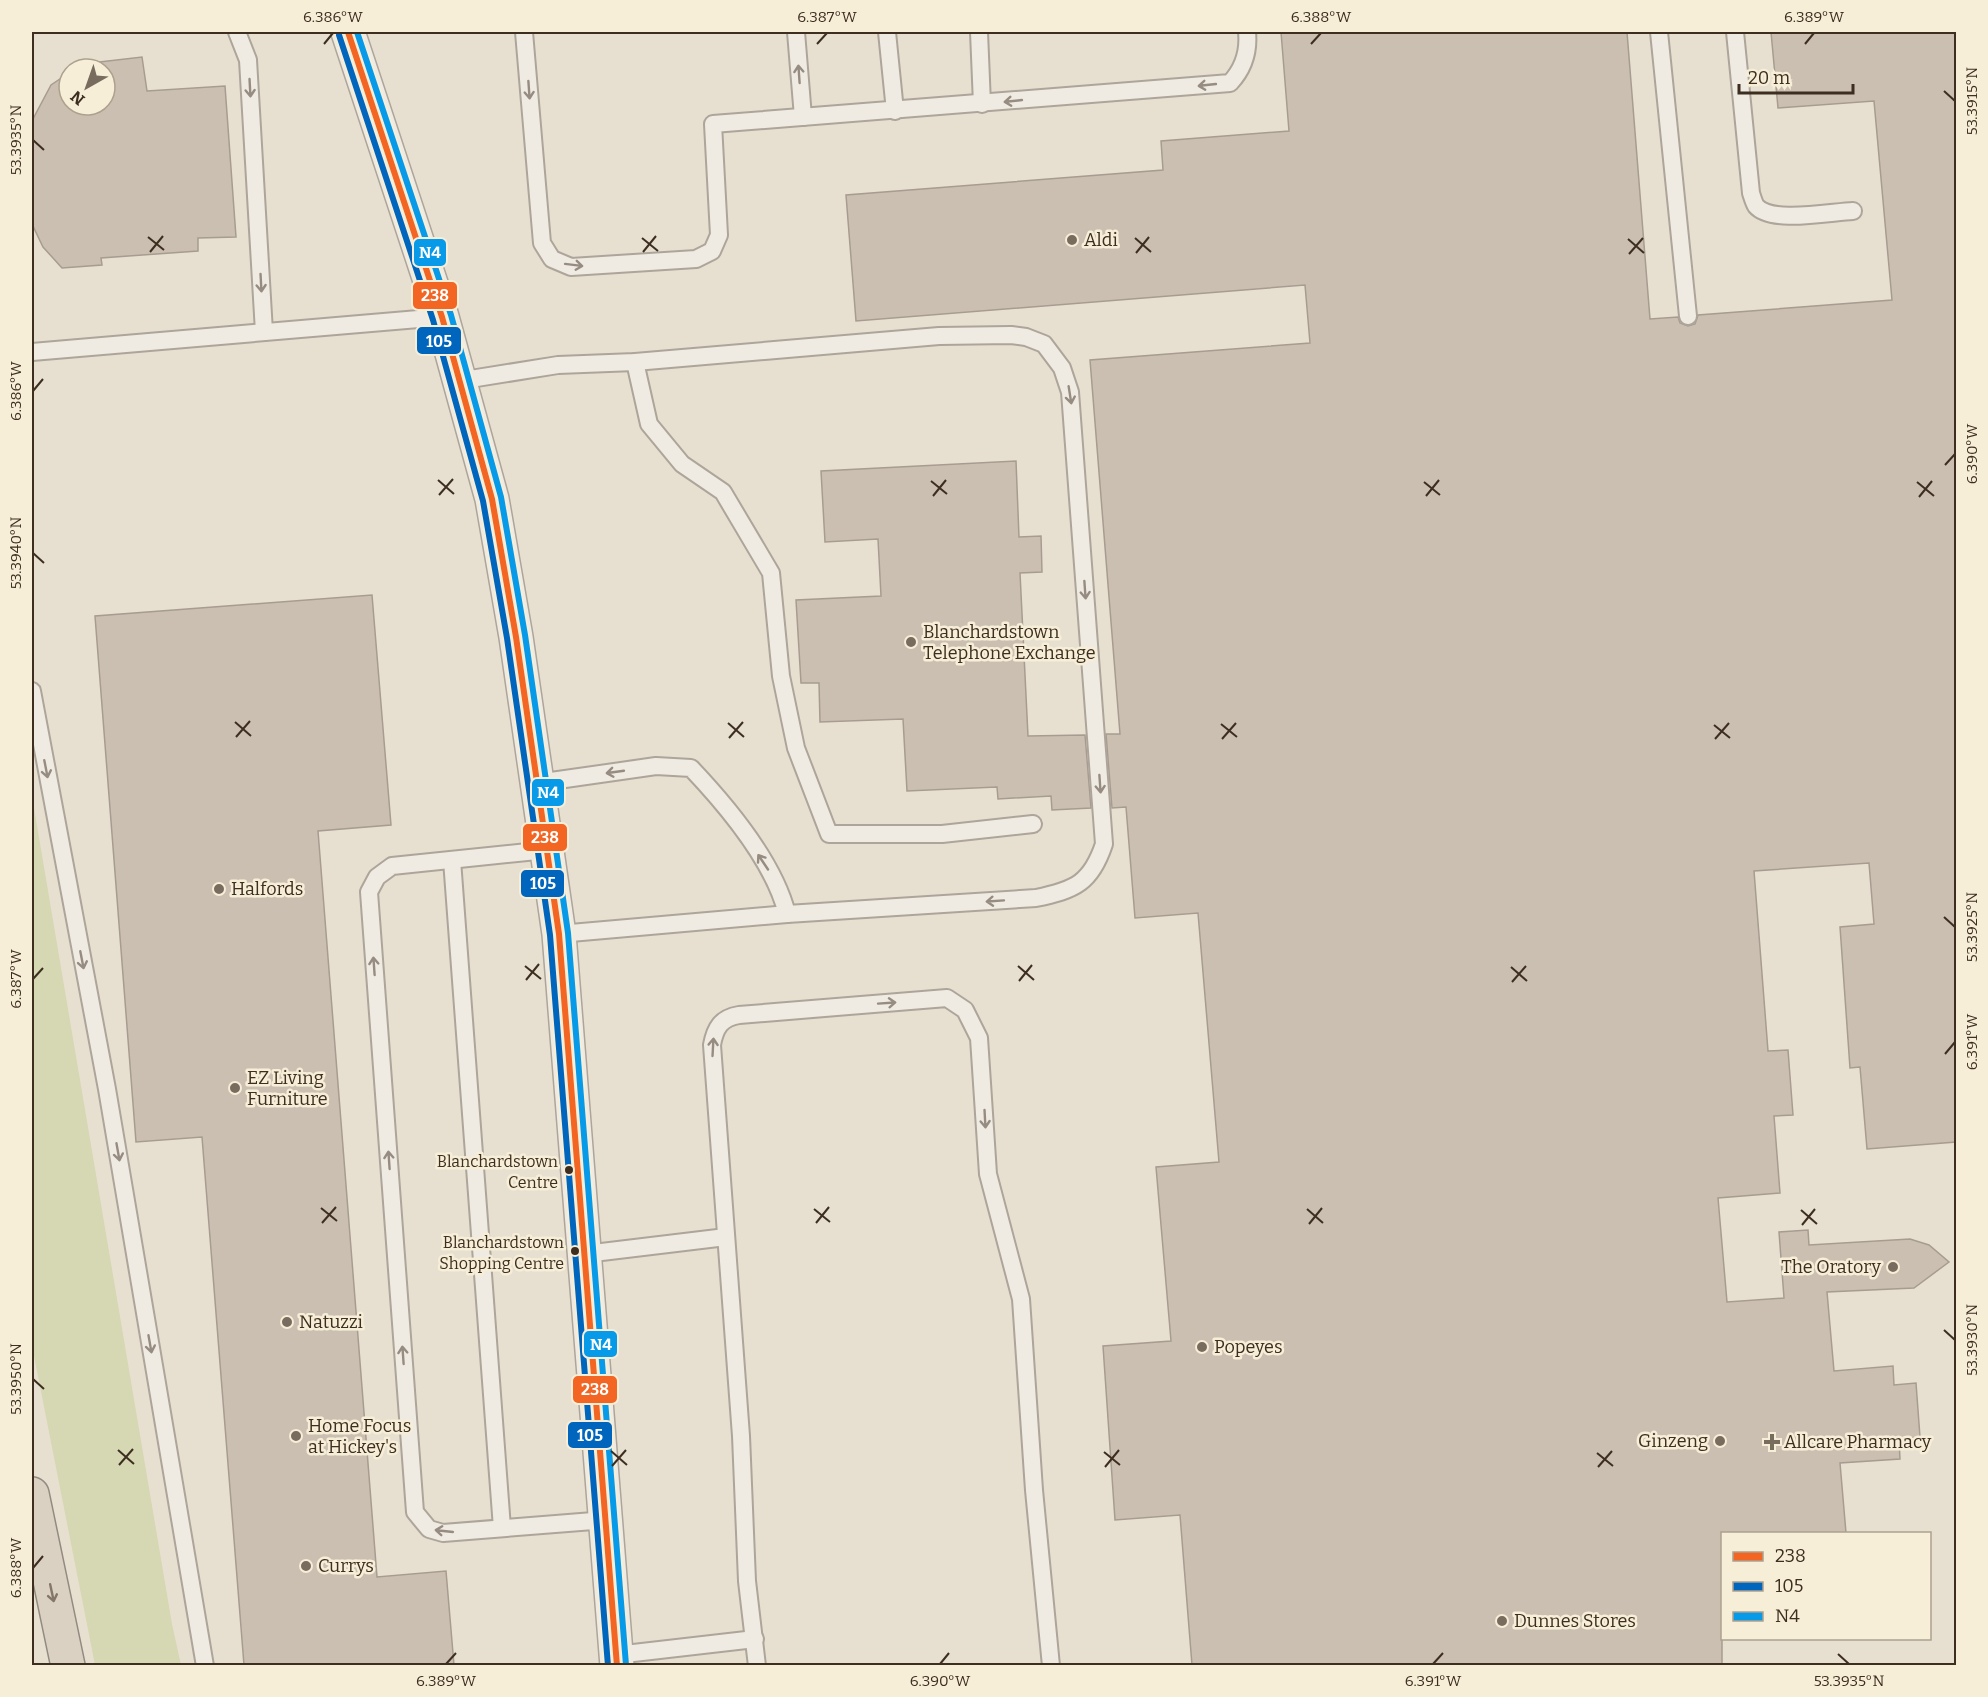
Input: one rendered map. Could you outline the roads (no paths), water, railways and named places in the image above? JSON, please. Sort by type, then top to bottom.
[{"type":"highway","points":[[32,1494],[68,1665]]},
{"type":"street","points":[[348,32],[442,317],[492,498],[559,934],[616,1660]]},
{"type":"lane","points":[[237,32],[248,60],[264,332]]},
{"type":"lane","points":[[524,32],[542,243],[552,259],[571,267],[696,259],[712,251],[719,235],[713,124],[1230,83],[1242,70],[1248,42],[1247,32]]},
{"type":"lane","points":[[796,32],[803,117]]},
{"type":"lane","points":[[887,32],[895,111]]},
{"type":"lane","points":[[980,32],[982,104]]},
{"type":"lane","points":[[1659,32],[1688,316]]},
{"type":"lane","points":[[1735,32],[1750,193],[1756,206],[1768,214],[1781,216],[1852,211]]},
{"type":"lane","points":[[32,352],[442,317]]},
{"type":"lane","points":[[458,381],[558,365],[635,362],[939,336],[1011,335],[1026,337],[1044,344],[1062,368],[1070,392],[1104,844],[1097,865],[1083,882],[1063,892],[1036,898],[786,914],[559,934]]},
{"type":"lane","points":[[635,362],[649,424],[682,464],[723,492],[771,573],[782,676],[796,748],[829,834],[942,834],[1033,824]]},
{"type":"lane","points":[[32,691],[109,1101],[205,1665]]},
{"type":"lane","points":[[537,783],[656,766],[691,768],[713,792],[765,863],[781,890],[786,914]]},
{"type":"lane","points":[[547,850],[392,866],[377,877],[369,892],[415,1512],[429,1529],[443,1533],[606,1520]]},
{"type":"lane","points":[[452,860],[502,1528]]},
{"type":"lane","points":[[757,1665],[747,1581],[741,1436],[712,1045],[715,1032],[728,1017],[947,998],[966,1010],[979,1038],[988,1174],[1021,1299],[1034,1490],[1051,1665]]},
{"type":"lane","points":[[585,1254],[726,1237]]},
{"type":"lane","points":[[616,1660],[754,1639]]},
{"type":"place","name":"Aldi","points":[[1072,240]]},
{"type":"place","name":"Blanchardstown Telephone Exchange","points":[[911,642]]},
{"type":"place","name":"Halfords","points":[[219,889]]},
{"type":"place","name":"EZ Living Furniture","points":[[235,1088]]},
{"type":"place","name":"Blanchardstown Centre","points":[[569,1170]]},
{"type":"place","name":"Blanchardstown Shopping Centre","points":[[575,1251]]},
{"type":"place","name":"The Oratory","points":[[1893,1267]]},
{"type":"place","name":"Natuzzi","points":[[287,1322]]},
{"type":"place","name":"Popeyes","points":[[1202,1347]]},
{"type":"place","name":"Home Focus at Hickey's","points":[[296,1436]]},
{"type":"place","name":"Ginzeng","points":[[1720,1441]]},
{"type":"place","name":"Allcare Pharmacy","points":[[1772,1442]]},
{"type":"place","name":"Currys","points":[[306,1566]]},
{"type":"place","name":"Dunnes Stores","points":[[1502,1621]]}]
